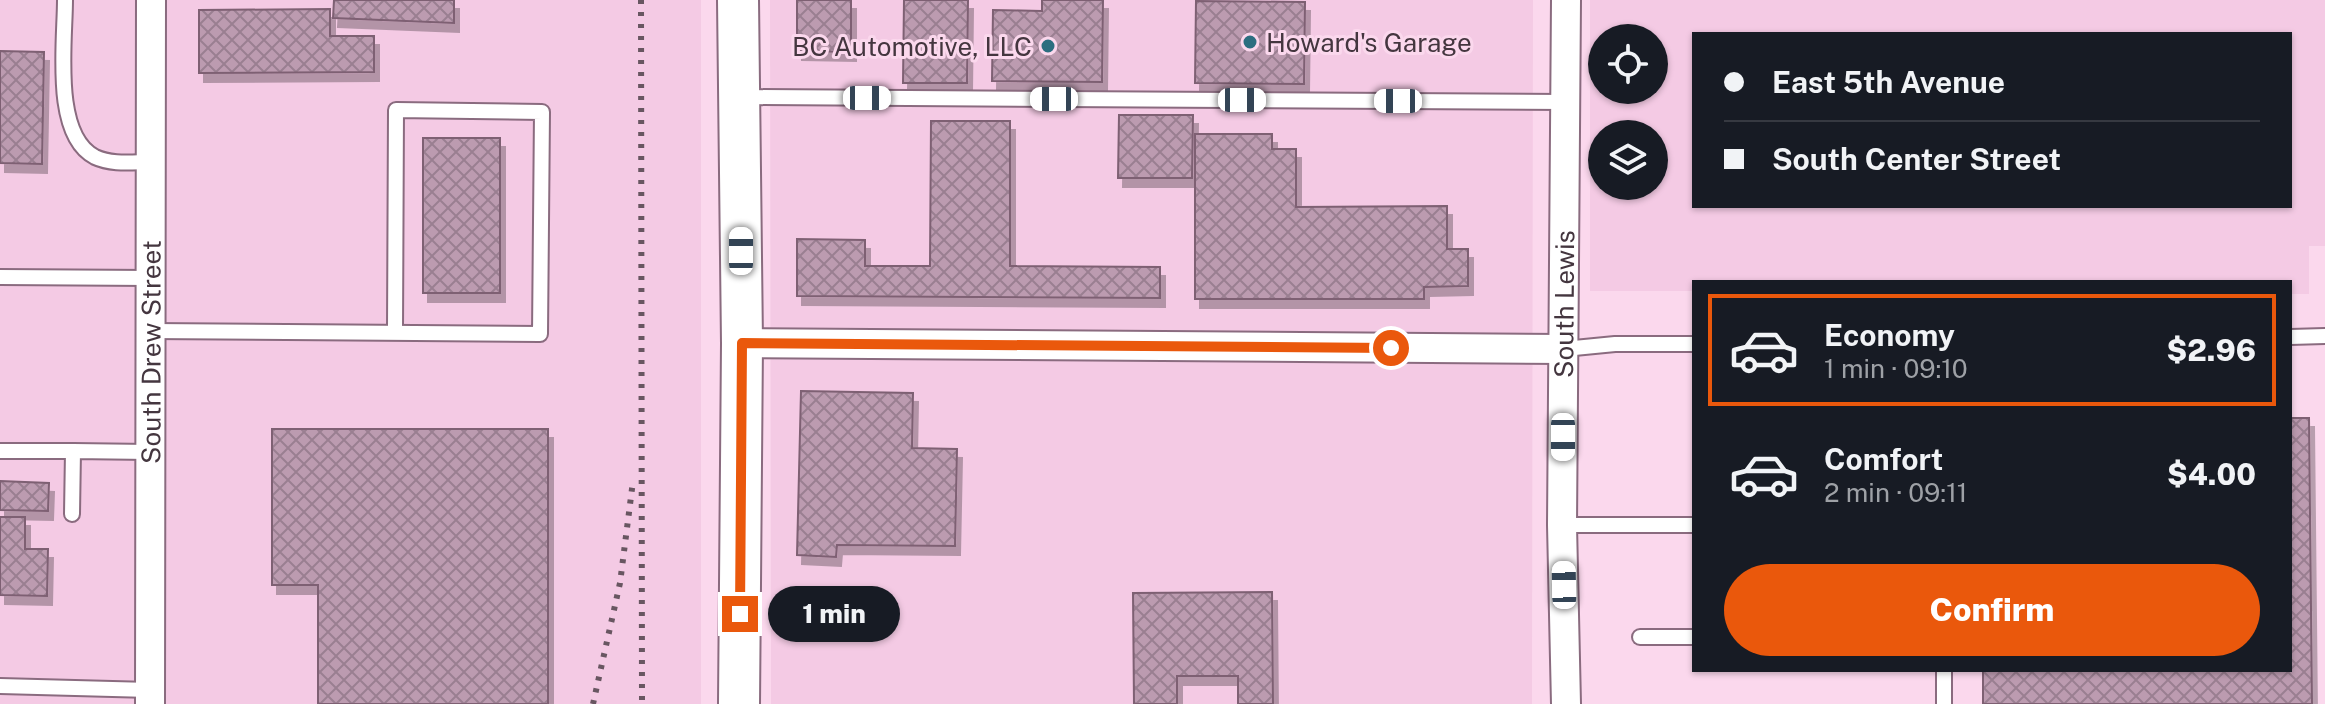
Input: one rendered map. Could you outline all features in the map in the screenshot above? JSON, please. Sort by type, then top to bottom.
[{"type":"street","name":"South Drew Street","points":[[150,697],[151,0]]},
{"type":"street","points":[[738,0],[742,343],[739,704]]},
{"type":"street","name":"South Lewis","points":[[1566,0],[1562,525],[1566,704]]},
{"type":"street","points":[[742,343],[1564,349]]},
{"type":"lane","points":[[65,0],[66,121],[77,143],[95,157],[122,163],[150,162]]},
{"type":"lane","points":[[740,97],[1566,102]]},
{"type":"lane","points":[[150,331],[540,334],[542,112],[396,110],[395,331]]},
{"type":"lane","points":[[0,277],[150,278]]},
{"type":"lane","points":[[2292,337],[2325,336]]},
{"type":"lane","points":[[1564,349],[1615,344],[1692,344]]},
{"type":"lane","points":[[0,451],[150,452]]},
{"type":"lane","points":[[72,514],[73,451]]},
{"type":"lane","points":[[1562,525],[1692,525]]},
{"type":"lane","points":[[1640,637],[1692,637]]},
{"type":"lane","points":[[1944,672],[1944,704]]},
{"type":"lane","points":[[0,686],[150,697]]},
{"type":"shaded area","points":[[0,0],[701,0],[701,704],[0,704]]},
{"type":"shaded area","points":[[770,0],[1533,0],[1532,704],[771,704]]},
{"type":"shaded area","points":[[1590,0],[2325,0],[2325,246],[2309,246],[2309,294],[2292,294],[2292,280],[1692,280],[1692,291],[1590,291],[1590,200],[1668,200],[1668,120],[1590,120],[1590,104],[1668,104],[1668,24],[1590,24]]},
{"type":"building","points":[[334,0],[454,0],[454,23],[333,18]]},
{"type":"building","points":[[797,0],[851,0],[851,52],[797,51]]},
{"type":"building","points":[[904,0],[968,0],[967,83],[903,83]]},
{"type":"building","name":"BC Automotive, LLC","points":[[1042,0],[1103,0],[1102,82],[992,81],[993,10],[1042,11]]},
{"type":"building","name":"Howard's Garage","points":[[1196,1],[1305,2],[1304,84],[1195,83]]},
{"type":"building","points":[[330,9],[330,36],[374,36],[374,72],[199,73],[199,10]]},
{"type":"building","points":[[0,51],[44,52],[42,164],[0,163]]},
{"type":"building","points":[[1119,115],[1193,115],[1192,178],[1118,178]]},
{"type":"building","points":[[931,121],[1010,121],[1010,266],[1160,267],[1160,298],[797,296],[797,239],[865,240],[865,266],[930,266]]},
{"type":"building","points":[[1195,134],[1272,134],[1272,149],[1296,149],[1296,207],[1447,206],[1447,249],[1468,249],[1468,286],[1424,287],[1424,299],[1195,299]]},
{"type":"building","points":[[423,138],[500,138],[500,293],[423,293]]},
{"type":"building","points":[[801,391],[913,393],[912,448],[957,449],[955,546],[837,545],[836,557],[797,555]]},
{"type":"building","points":[[2292,418],[2309,418],[2312,704],[1983,704],[1983,672],[2292,672]]},
{"type":"building","points":[[272,429],[548,429],[548,704],[318,704],[318,585],[272,585]]},
{"type":"building","points":[[0,481],[49,483],[48,511],[0,510]]},
{"type":"building","points":[[0,517],[25,517],[25,549],[48,549],[47,596],[0,595]]},
{"type":"building","points":[[1272,592],[1273,704],[1238,704],[1238,676],[1177,676],[1177,704],[1134,704],[1133,593]]},
{"type":"railway","points":[[641,0],[642,704]]},
{"type":"railway","points":[[593,704],[620,583],[633,481]]},
{"type":"place","name":"Howard's Garage","points":[[1250,42]]},
{"type":"place","name":"BC Automotive, LLC","points":[[1048,46]]},
{"type":"route","points":[[740,614],[742,343],[1391,348]]}]
